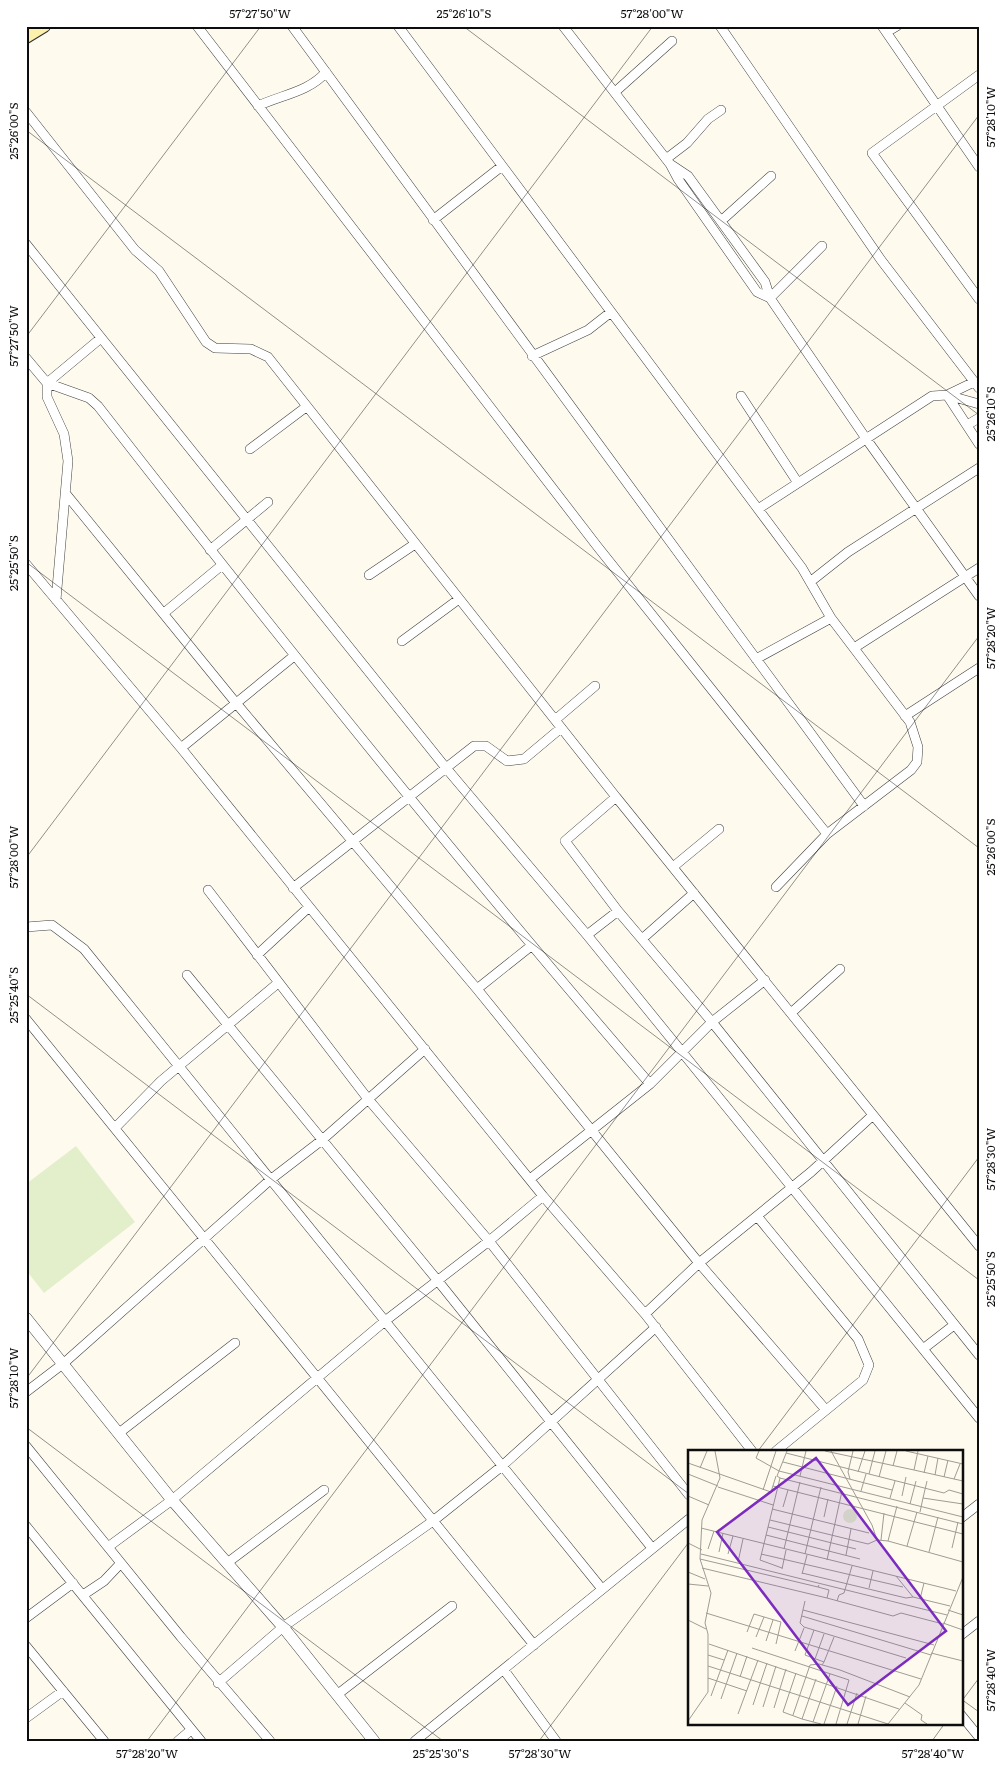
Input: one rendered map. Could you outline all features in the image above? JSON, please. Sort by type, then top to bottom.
[{"type":"main road","points":[[26,37],[44,26]]},
{"type":"street","points":[[197,26],[597,546],[827,834]]},
{"type":"street","points":[[292,26],[532,356],[864,806]]},
{"type":"street","points":[[398,26],[758,509],[810,582],[831,618],[910,722],[918,747],[917,762],[911,770],[827,834],[776,887]]},
{"type":"street","points":[[563,26],[668,161],[678,179],[758,292],[770,298]]},
{"type":"street","points":[[720,26],[881,260],[976,385],[947,395],[932,396],[758,509]]},
{"type":"street","points":[[897,26],[884,29],[979,166]]},
{"type":"street","points":[[614,92],[672,41]]},
{"type":"street","points":[[258,106],[308,88],[326,72]]},
{"type":"street","points":[[979,75],[872,153],[975,286],[979,299]]},
{"type":"street","points":[[668,161],[708,119],[721,110]]},
{"type":"street","points":[[26,112],[135,250],[159,271],[206,342],[215,348],[251,349],[268,357],[616,797],[979,1246]]},
{"type":"street","points":[[668,161],[688,176],[765,282],[770,298],[866,440],[979,596]]},
{"type":"street","points":[[433,220],[502,166]]},
{"type":"street","points":[[721,221],[771,176]]},
{"type":"street","points":[[26,244],[446,768],[587,935],[979,1418]]},
{"type":"street","points":[[770,298],[822,246]]},
{"type":"street","points":[[532,356],[588,330],[611,312]]},
{"type":"street","points":[[47,383],[101,338]]},
{"type":"street","points":[[26,358],[47,383],[89,398],[98,406],[294,656],[531,946],[650,1084]]},
{"type":"street","points":[[47,383],[47,397],[64,434],[68,461],[56,600]]},
{"type":"street","points":[[947,395],[979,404]]},
{"type":"street","points":[[947,395],[979,444]]},
{"type":"street","points":[[741,396],[798,483]]},
{"type":"street","points":[[250,449],[306,406]]},
{"type":"street","points":[[967,426],[979,418]]},
{"type":"street","points":[[810,582],[848,552],[979,468]]},
{"type":"street","points":[[66,494],[236,702],[477,990],[699,1263],[826,1410]]},
{"type":"street","points":[[210,550],[268,502]]},
{"type":"street","points":[[369,575],[415,544]]},
{"type":"street","points":[[26,564],[180,748],[543,1196],[656,1327],[751,1450]]},
{"type":"street","points":[[164,613],[222,565]]},
{"type":"street","points":[[854,648],[979,568]]},
{"type":"street","points":[[402,641],[459,599]]},
{"type":"street","points":[[756,659],[831,618]]},
{"type":"street","points":[[180,748],[294,656]]},
{"type":"street","points":[[905,716],[979,668]]},
{"type":"street","points":[[555,720],[595,686]]},
{"type":"street","points":[[293,888],[474,746],[486,746],[507,761],[524,759],[561,728]]},
{"type":"street","points":[[616,797],[565,841],[618,911],[712,1022],[979,1355]]},
{"type":"street","points":[[672,867],[719,829]]},
{"type":"street","points":[[208,890],[368,1100],[489,1241],[688,1494]]},
{"type":"street","points":[[642,939],[694,894]]},
{"type":"street","points":[[257,956],[309,907]]},
{"type":"street","points":[[587,935],[618,911]]},
{"type":"street","points":[[26,927],[52,925],[84,949],[602,1589]]},
{"type":"street","points":[[477,990],[531,946]]},
{"type":"street","points":[[791,1013],[840,969]]},
{"type":"street","points":[[187,975],[438,1280],[550,1423],[652,1548]]},
{"type":"street","points":[[530,1179],[650,1084],[712,1022],[765,980]]},
{"type":"street","points":[[115,1128],[140,1101],[278,983]]},
{"type":"street","points":[[26,1018],[534,1645]]},
{"type":"street","points":[[26,1392],[64,1363],[270,1180],[322,1140],[425,1049]]},
{"type":"street","points":[[645,1314],[699,1263],[792,1187],[873,1115]]},
{"type":"street","points":[[108,1547],[172,1500],[385,1321],[489,1241],[543,1196]]},
{"type":"street","points":[[757,1216],[858,1340],[869,1365],[864,1380],[777,1450]]},
{"type":"street","points":[[26,1318],[172,1500],[283,1627],[374,1741]]},
{"type":"street","points":[[923,1349],[954,1325]]},
{"type":"street","points":[[218,1682],[283,1627],[434,1521],[502,1466],[656,1327]]},
{"type":"street","points":[[119,1434],[235,1343]]},
{"type":"street","points":[[26,1446],[218,1682],[270,1741]]},
{"type":"street","points":[[227,1563],[324,1490]]},
{"type":"street","points":[[962,1517],[979,1504]]},
{"type":"street","points":[[415,1741],[688,1520]]},
{"type":"street","points":[[26,1526],[200,1741]]},
{"type":"street","points":[[83,1595],[104,1581],[121,1563]]},
{"type":"street","points":[[26,1618],[73,1583]]},
{"type":"street","points":[[338,1694],[452,1606]]},
{"type":"street","points":[[962,1634],[979,1621]]},
{"type":"street","points":[[26,1646],[104,1741]]},
{"type":"street","points":[[504,1670],[556,1741]]},
{"type":"street","points":[[26,1718],[63,1692]]},
{"type":"street","points":[[962,1716],[975,1725],[979,1737]]},
{"type":"street","points":[[178,1741],[191,1730]]},
{"type":"green space","points":[[76,1146],[135,1222],[44,1293],[26,1270],[26,1184]]}]
